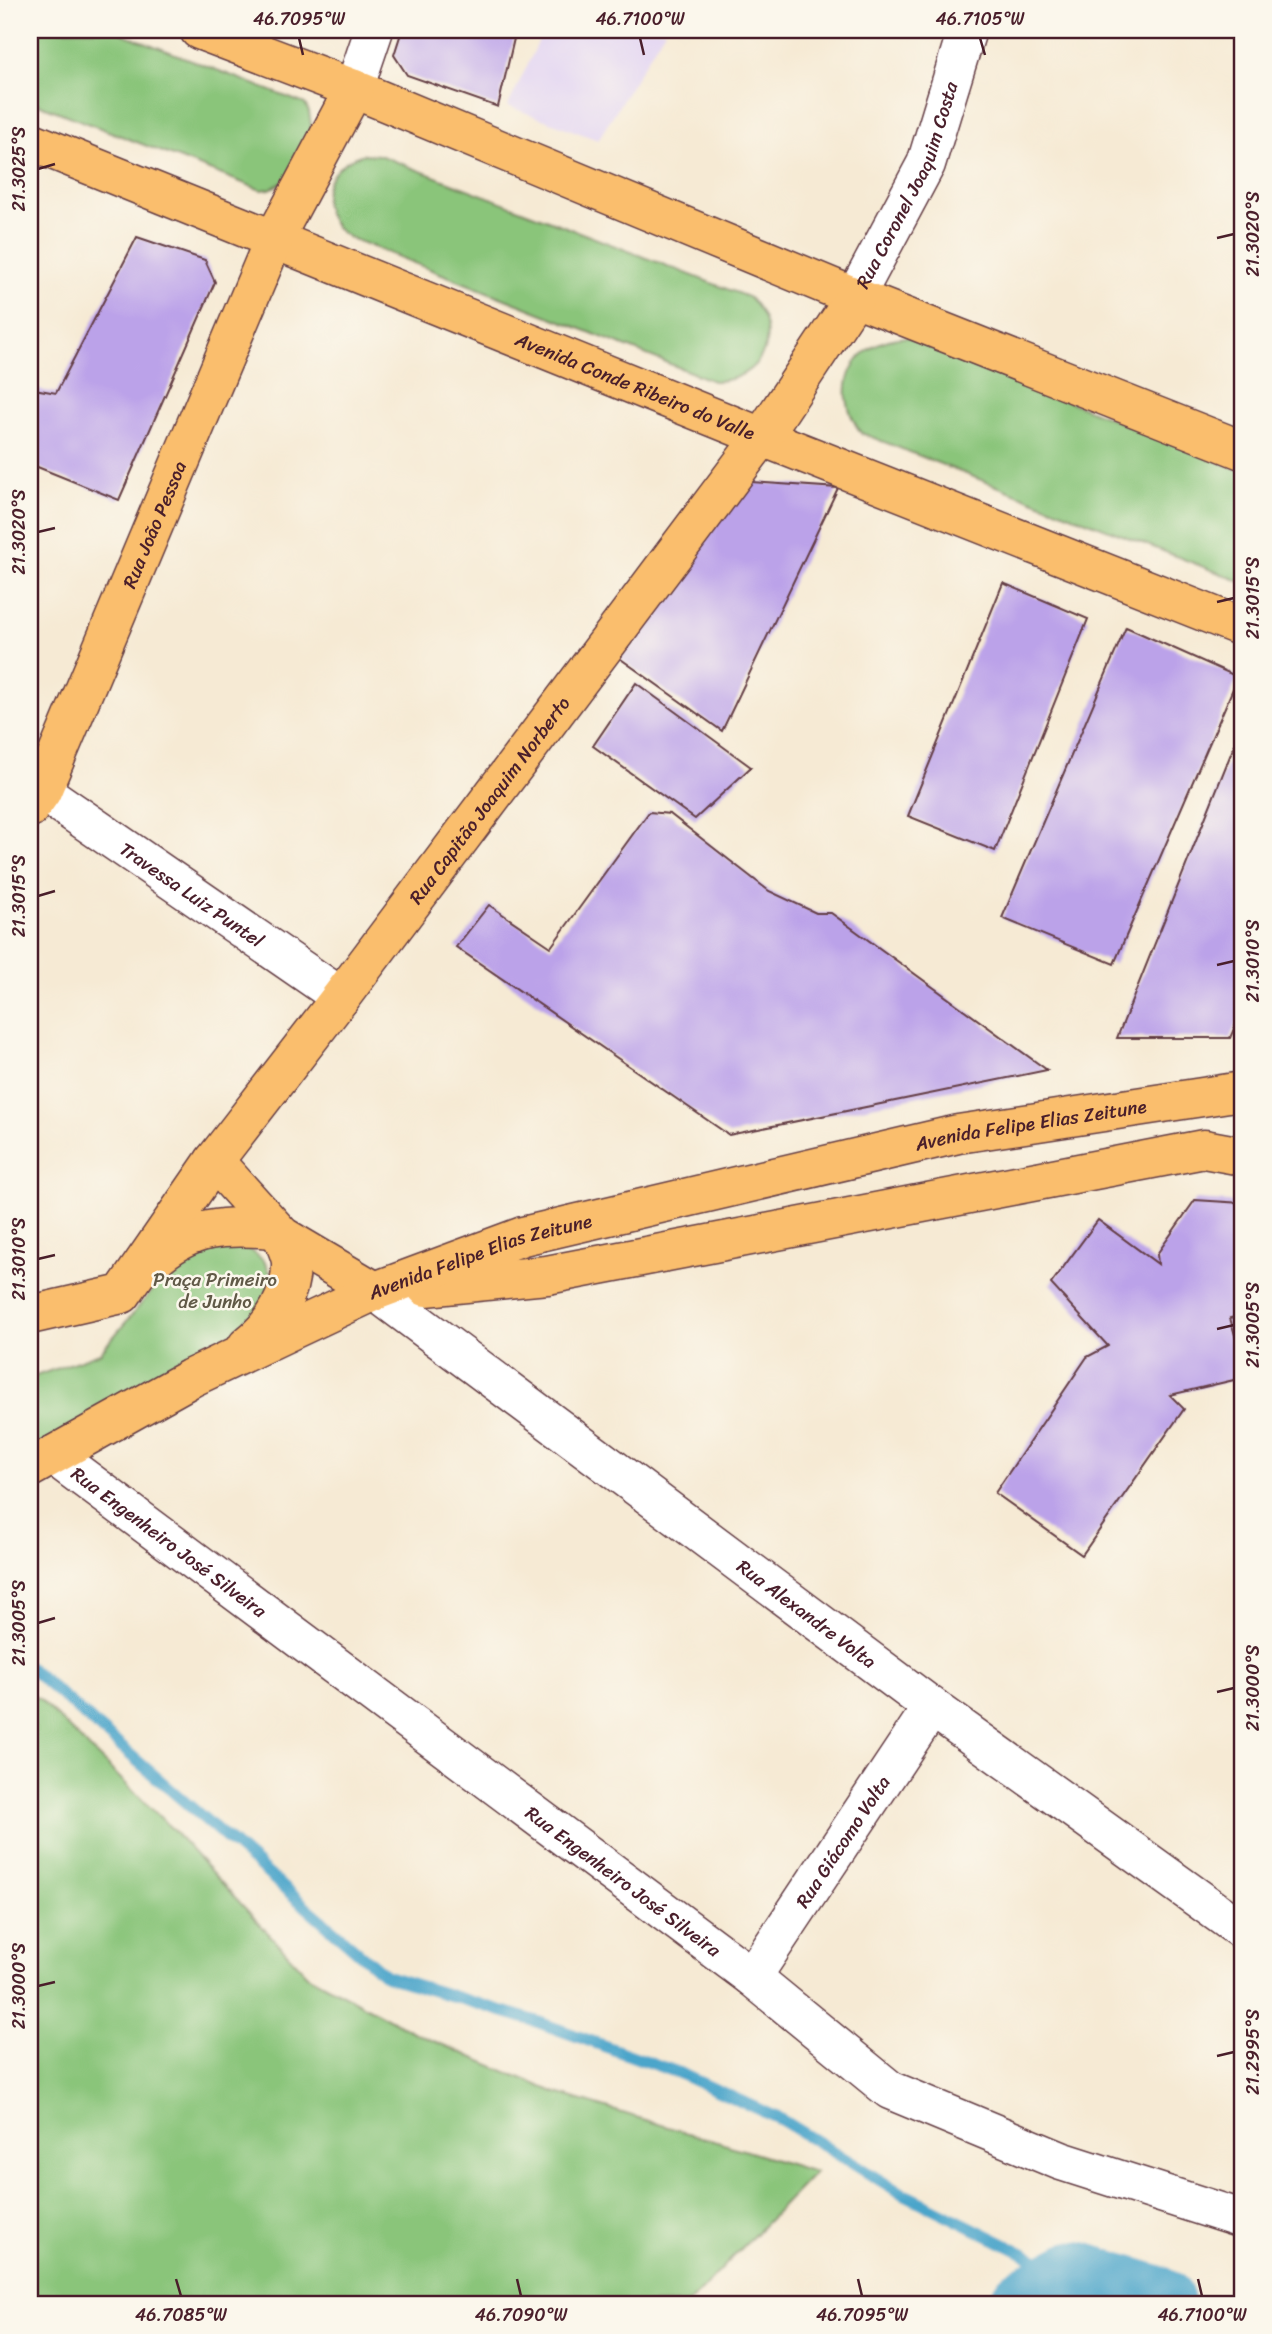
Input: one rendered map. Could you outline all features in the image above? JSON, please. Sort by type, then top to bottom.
[{"type":"main road","points":[[199,30],[354,89],[855,297],[1242,450]]},
{"type":"main road","name":"Rua João Pessoa","points":[[36,800],[274,239],[354,89]]},
{"type":"main road","name":"Avenida Conde Ribeiro do Valle","points":[[30,141],[762,437],[1242,627]]},
{"type":"main road","name":"Rua Coronel Joaquim Costa","points":[[762,437],[855,297]]},
{"type":"main road","name":"Rua Capitão Joaquim Norberto","points":[[214,1161],[341,998],[762,437]]},
{"type":"main road","name":"Avenida Felipe Elias Zeitune","points":[[375,1292],[523,1236],[945,1137],[1242,1091]]},
{"type":"main road","name":"Avenida Felipe Elias Zeitune","points":[[375,1292],[547,1275],[1204,1149],[1242,1156]]},
{"type":"main road","points":[[30,1315],[122,1294],[214,1161],[278,1232],[375,1292]]},
{"type":"main road","points":[[127,1284],[170,1244],[204,1230],[245,1226],[278,1232]]},
{"type":"main road","points":[[203,1373],[250,1343],[274,1318],[288,1290],[291,1259],[278,1232]]},
{"type":"main road","points":[[42,1461],[203,1373],[375,1292]]},
{"type":"street","points":[[354,89],[374,30]]},
{"type":"street","name":"Rua Coronel Joaquim Costa","points":[[855,297],[926,164],[967,30]]},
{"type":"street","name":"Travessa Luiz Puntel","points":[[36,800],[341,998]]},
{"type":"street","name":"Rua Alexandre Volta","points":[[375,1292],[932,1707],[1242,1930]]},
{"type":"street","name":"Rua Engenheiro José Silveira","points":[[42,1461],[752,1977],[890,2090],[1061,2161],[1242,2219]]},
{"type":"street","name":"Rua Giácomo Volta","points":[[752,1977],[932,1707]]},
{"type":"shaded area","points":[[544,30],[665,30],[598,140],[508,106]]},
{"type":"green space","points":[[30,30],[113,30],[305,104],[312,131],[287,180],[270,189],[261,190],[30,101]]},
{"type":"green space","points":[[364,154],[379,155],[748,297],[759,310],[765,325],[767,339],[763,352],[756,364],[744,373],[730,379],[713,381],[348,237],[336,227],[329,215],[325,203],[326,190],[338,168]]},
{"type":"green space","points":[[908,337],[1242,471],[1242,582],[861,433],[847,399],[847,383],[852,369],[861,356],[873,347],[889,340]]},
{"type":"green space","name":"Praça Primeiro de Junho","points":[[242,1243],[264,1261],[274,1280],[252,1323],[30,1455],[30,1378],[100,1353],[188,1248]]},
{"type":"green space","points":[[30,1694],[40,1700],[170,1827],[307,1975],[415,2033],[554,2092],[815,2172],[688,2304],[30,2304]]},
{"type":"building","points":[[402,30],[516,30],[498,107],[407,75],[394,55]]},
{"type":"building","points":[[137,237],[205,260],[215,282],[119,500],[30,464],[30,400],[34,389],[56,393]]},
{"type":"building","points":[[737,481],[838,488],[722,731],[611,652]]},
{"type":"building","points":[[1003,583],[1088,619],[995,851],[908,816]]},
{"type":"building","points":[[1126,627],[1238,677],[1114,964],[1002,918]]},
{"type":"building","points":[[636,683],[751,767],[695,819],[593,746]]},
{"type":"building","points":[[1242,726],[1242,1011],[1230,1038],[1117,1038]]},
{"type":"building","points":[[649,812],[670,814],[769,891],[816,913],[831,913],[1047,1070],[729,1135],[456,947],[489,905],[551,947]]},
{"type":"building","points":[[1195,1200],[1242,1203],[1242,1316],[1230,1318],[1242,1359],[1242,1374],[1238,1379],[1170,1395],[1184,1409],[1082,1555],[995,1493],[1087,1357],[1108,1346],[1051,1284],[1098,1220],[1158,1264],[1157,1254]]},
{"type":"waterway","points":[[30,1668],[386,1976],[535,2021],[679,2073],[780,2119],[896,2190],[1075,2279]]},
{"type":"waterway","points":[[1028,2304],[1075,2279],[1157,2304]]}]
